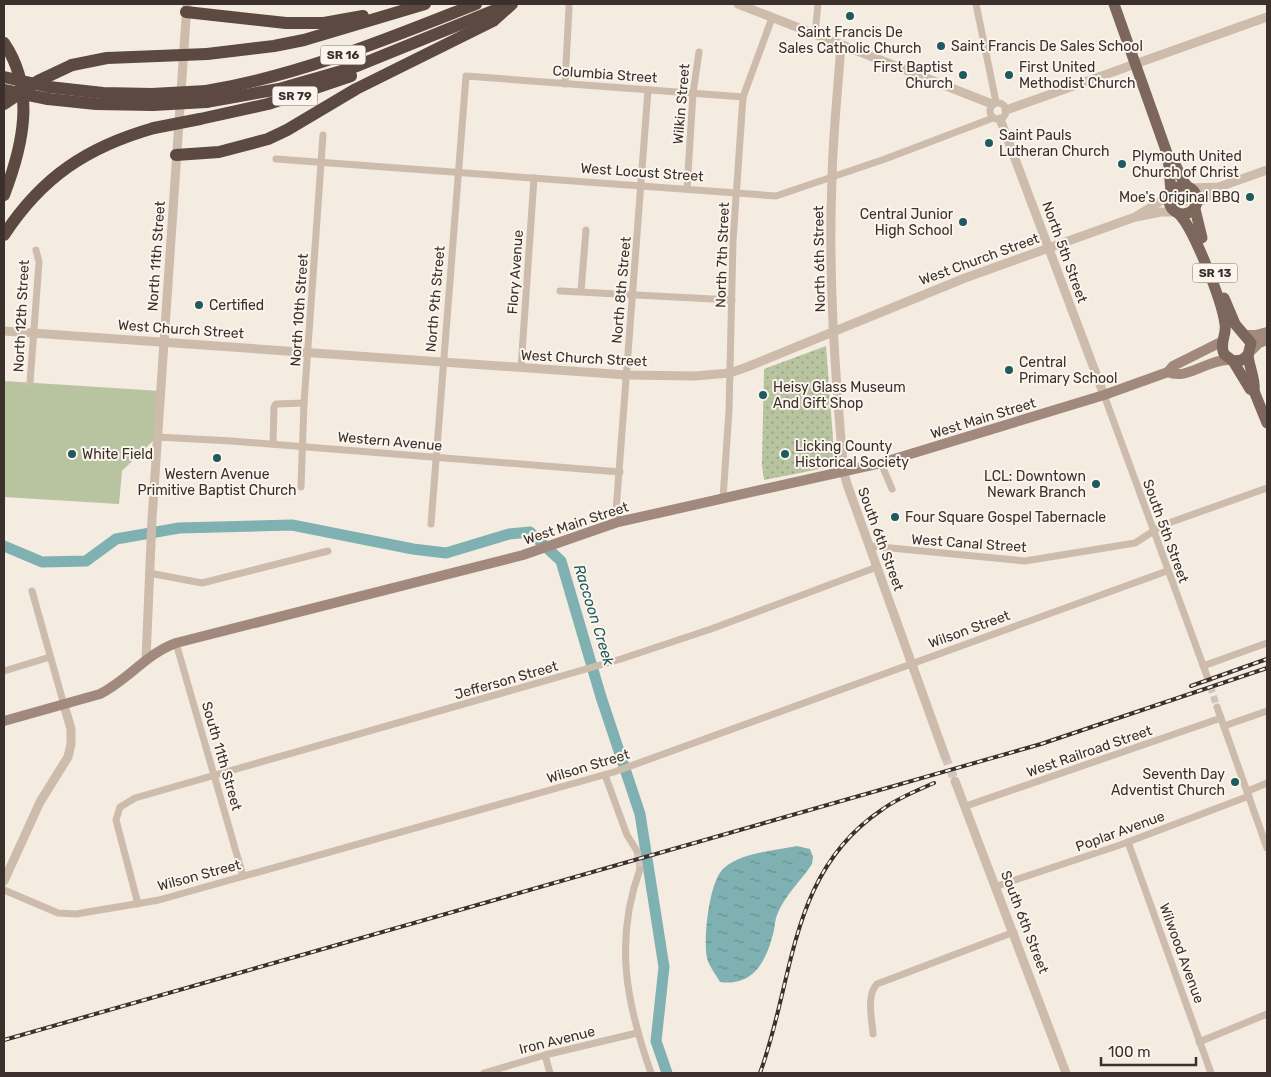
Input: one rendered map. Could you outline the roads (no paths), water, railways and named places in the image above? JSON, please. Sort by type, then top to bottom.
[{"type":"highway","points":[[4,104],[38,81],[72,65],[107,58],[207,54],[274,46],[378,19],[425,4]]},
{"type":"highway","name":"SR 16","points":[[206,97],[324,63],[476,4]]},
{"type":"highway","points":[[176,155],[204,154],[233,149],[281,133],[356,89],[493,21],[512,4]]},
{"type":"highway","name":"SR 16","points":[[4,90],[49,93],[103,93],[152,99],[206,97],[279,89],[352,68],[512,4]]},
{"type":"highway","points":[[186,8],[294,23],[324,23],[364,16],[378,19]]},
{"type":"highway","points":[[4,42],[20,78],[24,122],[17,160],[4,195]]},
{"type":"highway","name":"SR 79","points":[[4,235],[32,199],[66,167],[106,144],[154,128],[268,104],[360,72],[384,55]]},
{"type":"highway","name":"SR 16","points":[[4,77],[49,93]]},
{"type":"main road","points":[[1114,4],[1168,156],[1169,205],[1177,213],[1186,214],[1196,207],[1197,196],[1182,180],[1174,160],[1168,156]]},
{"type":"main road","points":[[1170,194],[1178,186],[1189,187]]},
{"type":"main road","name":"SR 13","points":[[1196,207],[1198,229],[1219,286],[1233,320],[1245,334]]},
{"type":"main road","name":"SR 13","points":[[1177,213],[1194,234],[1225,323],[1223,340]]},
{"type":"main road","points":[[1267,332],[1256,335],[1233,332],[1223,340],[1173,366],[1168,372],[1180,375],[1215,360],[1242,360],[1259,343],[1267,340]]},
{"type":"main road","points":[[1245,334],[1251,343],[1249,368],[1255,386],[1254,391],[1267,423]]},
{"type":"main road","points":[[1223,340],[1222,350],[1232,360],[1250,389],[1254,391]]},
{"type":"main road","name":"West Main Street","points":[[4,721],[64,705],[110,689],[146,659],[176,643],[523,555],[618,522],[844,473],[881,463],[1104,395],[1168,372]]},
{"type":"street","points":[[738,4],[994,103],[1003,103],[1006,116],[997,118],[994,103],[976,4]]},
{"type":"street","points":[[815,34],[818,4]]},
{"type":"street","name":"North 11th Street","points":[[146,659],[150,544],[186,8]]},
{"type":"street","points":[[565,84],[569,8]]},
{"type":"street","points":[[1006,110],[1136,65],[1267,16]]},
{"type":"street","name":"North 7th Street","points":[[722,498],[730,373],[736,193],[743,97],[772,18]]},
{"type":"street","name":"North 6th Street","points":[[841,45],[832,178],[834,332],[844,473]]},
{"type":"street","name":"Wilkin Street","points":[[687,189],[693,94],[699,52]]},
{"type":"street","name":"Columbia Street","points":[[466,76],[743,97]]},
{"type":"street","name":"North 9th Street","points":[[431,524],[466,76]]},
{"type":"street","name":"North 8th Street","points":[[618,522],[616,511],[648,90]]},
{"type":"street","name":"West Locust Street","points":[[276,159],[783,195],[997,118]]},
{"type":"street","name":"North 5th Street","points":[[997,118],[1104,395]]},
{"type":"street","name":"North 10th Street","points":[[301,487],[304,403],[323,135]]},
{"type":"street","points":[[1189,187],[1219,186],[1267,170]]},
{"type":"street","name":"Flory Avenue","points":[[521,368],[534,178]]},
{"type":"street","points":[[1196,207],[1203,198],[1217,192],[1219,186]]},
{"type":"street","name":"West Church Street","points":[[1136,217],[1170,194]]},
{"type":"street","name":"West Church Street","points":[[4,331],[627,375],[694,376],[730,373],[957,281],[1048,248],[1136,217],[1161,212],[1177,213]]},
{"type":"street","points":[[581,292],[586,230]]},
{"type":"street","name":"North 12th Street","points":[[30,383],[39,262],[36,250]]},
{"type":"street","points":[[560,291],[732,300]]},
{"type":"street","name":"South 5th Street","points":[[1104,395],[1207,676]]},
{"type":"street","points":[[273,444],[274,407],[276,404],[304,403]]},
{"type":"street","name":"Western Avenue","points":[[157,437],[302,446],[620,472]]},
{"type":"street","points":[[881,463],[892,489]]},
{"type":"street","name":"South 6th Street","points":[[844,473],[945,756]]},
{"type":"street","name":"West Canal Street","points":[[870,546],[1018,562],[1135,543],[1163,525],[1267,488]]},
{"type":"street","points":[[149,573],[202,582],[328,551]]},
{"type":"street","name":"Jefferson Street","points":[[138,904],[116,820],[120,806],[135,798],[574,674],[711,629],[877,567]]},
{"type":"street","name":"Wilson Street","points":[[4,890],[58,913],[87,914],[138,904],[243,876],[614,772],[1168,571]]},
{"type":"street","points":[[4,881],[40,802],[68,757],[72,737],[32,591]]},
{"type":"street","name":"South 11th Street","points":[[176,643],[243,876]]},
{"type":"street","points":[[1203,666],[1267,643]]},
{"type":"street","points":[[4,671],[50,657]]},
{"type":"street","points":[[1217,707],[1267,848]]},
{"type":"street","points":[[1224,726],[1267,711]]},
{"type":"street","name":"West Railroad Street","points":[[966,806],[1221,718]]},
{"type":"street","points":[[606,774],[624,828],[637,851]]},
{"type":"street","name":"South 6th Street","points":[[955,781],[997,886],[1066,1073]]},
{"type":"street","name":"Poplar Avenue","points":[[997,886],[1128,842],[1249,793],[1267,783]]},
{"type":"street","name":"Wilwood Avenue","points":[[1128,842],[1211,1073]]},
{"type":"street","points":[[640,869],[628,905],[625,938],[626,969],[637,1032],[651,1073]]},
{"type":"street","points":[[873,1034],[871,998],[872,990],[877,984],[1014,932]]},
{"type":"street","points":[[1200,1042],[1267,1014]]},
{"type":"street","name":"Iron Avenue","points":[[484,1073],[545,1055],[637,1032]]},
{"type":"street","points":[[545,1055],[550,1073]]},
{"type":"water","points":[[797,846],[810,849],[813,857],[812,864],[780,908],[771,941],[763,961],[750,976],[742,980],[720,982],[708,961],[706,949],[708,911],[714,885],[719,875],[724,868],[749,855]]},
{"type":"waterway","name":"Raccoon Creek","points":[[4,546],[42,562],[86,561],[116,539],[179,528],[292,525],[413,549],[446,553],[509,534],[530,532],[561,561],[601,697],[640,814],[664,967],[656,1041],[667,1073]]},
{"type":"tunnel","points":[[1207,676],[1217,707]]},
{"type":"tunnel","points":[[945,756],[955,781]]},
{"type":"tunnel","points":[[637,851],[640,869]]},
{"type":"railway","points":[[1191,686],[1267,659]]},
{"type":"railway","points":[[4,1040],[1041,744],[1267,668]]},
{"type":"railway","points":[[760,1073],[799,929],[812,895],[829,863],[852,835],[883,809],[901,798],[934,783]]},
{"type":"place","name":"Saint Francis De Sales Catholic Church","points":[[850,16]]},
{"type":"place","name":"Saint Francis De Sales School","points":[[941,46]]},
{"type":"place","name":"First Baptist Church","points":[[963,75]]},
{"type":"place","name":"First United Methodist Church","points":[[1009,75]]},
{"type":"place","name":"Saint Pauls Lutheran Church","points":[[989,143]]},
{"type":"place","name":"Plymouth United Church of Christ","points":[[1122,164]]},
{"type":"place","name":"Moe's Original BBQ","points":[[1250,197]]},
{"type":"place","name":"Central Junior High School","points":[[963,222]]},
{"type":"place","name":"Certified","points":[[199,305]]},
{"type":"place","name":"Central Primary School","points":[[1009,370]]},
{"type":"place","name":"Heisy Glass Museum And Gift Shop","points":[[763,395]]},
{"type":"place","name":"White Field","points":[[72,454]]},
{"type":"place","name":"Licking County Historical Society","points":[[785,454]]},
{"type":"place","name":"Western Avenue Primitive Baptist Church","points":[[217,458]]},
{"type":"place","name":"LCL: Downtown Newark Branch","points":[[1096,484]]},
{"type":"place","name":"Four Square Gospel Tabernacle","points":[[895,517]]},
{"type":"place","name":"Seventh Day Adventist Church","points":[[1235,782]]}]
